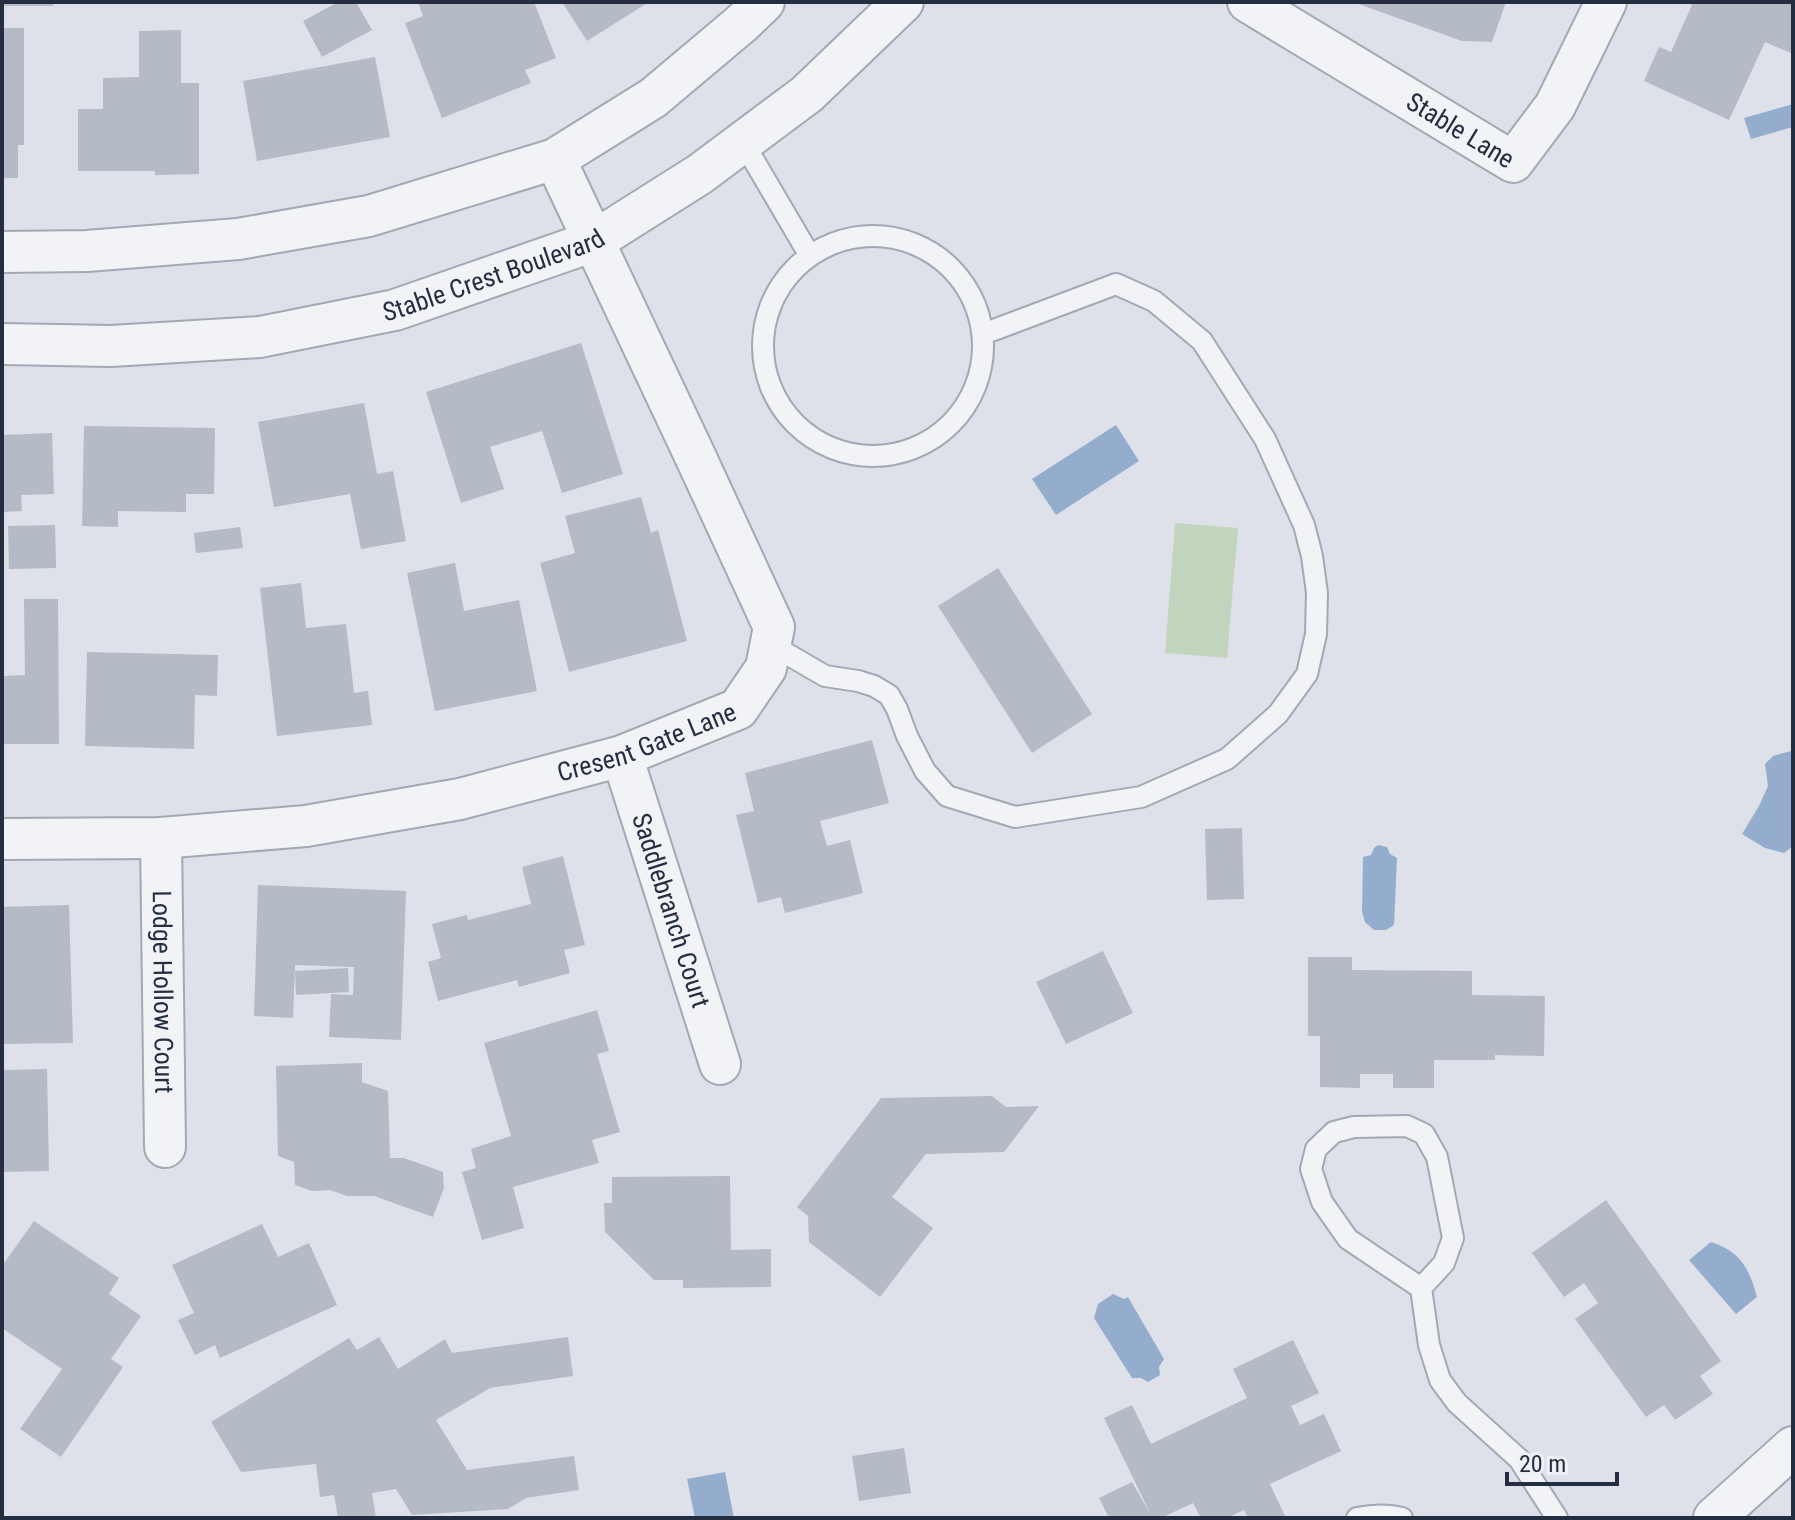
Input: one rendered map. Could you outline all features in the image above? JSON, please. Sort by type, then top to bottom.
[{"type":"street","points":[[2,252],[87,251],[253,237],[369,216],[555,159],[653,98],[764,2]]},
{"type":"street","name":"Stable Crest Boulevard","points":[[2,344],[111,346],[260,337],[395,310],[594,241],[700,174],[807,94],[903,2]]},
{"type":"street","name":"Stable Lane","points":[[1248,2],[1513,162],[1555,106],[1606,2]]},
{"type":"street","name":"Cresent Gate Lane","points":[[2,839],[161,838],[306,826],[460,799],[622,756],[738,709],[766,668],[774,627],[555,159]]},
{"type":"street","name":"Saddlebranch Court","points":[[622,756],[720,1064]]},
{"type":"street","name":"Lodge Hollow Court","points":[[161,838],[165,1147]]},
{"type":"street","points":[[1714,1518],[1793,1447]]},
{"type":"lane","points":[[743,142],[810,256]]},
{"type":"lane","points":[[882,236],[907,241],[930,251],[950,267],[966,287],[978,309],[983,334],[983,359],[978,384],[965,407],[949,427],[928,442],[904,452],[879,456],[853,454],[828,447],[806,433],[787,415],[774,394],[765,369],[763,344],[766,318],[776,294],[791,273],[810,256],[832,244],[857,237],[882,236]]},
{"type":"lane","points":[[770,644],[825,676],[858,681],[889,695],[925,771],[947,796],[1015,817],[1141,797],[1227,759],[1278,714],[1307,674],[1316,634],[1317,593],[1304,525],[1265,439],[1202,341],[1154,301],[1116,284],[983,334]]},
{"type":"lane","points":[[1421,1288],[1444,1263],[1453,1238],[1437,1157],[1424,1134],[1407,1126],[1354,1127],[1334,1132],[1316,1149],[1311,1169],[1322,1202],[1348,1239],[1421,1288],[1429,1345],[1440,1380],[1457,1403],[1519,1459],[1557,1518]]},
{"type":"lane","points":[[1357,1518],[1371,1515],[1402,1518]]},
{"type":"green space","points":[[1175,523],[1238,528],[1227,658],[1165,653]]},
{"type":"water","points":[[1793,104],[1793,127],[1751,139],[1744,118]]},
{"type":"water","points":[[1116,425],[1139,461],[1056,515],[1032,479]]},
{"type":"water","points":[[1791,751],[1793,846],[1784,853],[1765,848],[1742,834],[1768,786],[1765,764],[1773,756]]},
{"type":"water","points":[[1378,845],[1387,847],[1390,854],[1397,858],[1394,925],[1386,930],[1374,930],[1365,922],[1362,912],[1363,857],[1371,855]]},
{"type":"water","points":[[1711,1242],[1737,1256],[1747,1269],[1754,1287],[1757,1297],[1736,1314],[1689,1260]]},
{"type":"water","points":[[1113,1294],[1124,1299],[1128,1297],[1164,1359],[1159,1367],[1160,1375],[1148,1382],[1132,1378],[1094,1318],[1098,1304]]},
{"type":"water","points":[[725,1472],[734,1518],[695,1518],[687,1479]]},
{"type":"building","points":[[2,2],[53,2],[53,6],[2,6]]},
{"type":"building","points":[[338,2],[356,2],[372,30],[322,57],[303,21]]},
{"type":"building","points":[[418,2],[534,2],[556,58],[525,70],[531,83],[442,118],[405,23],[423,16]]},
{"type":"building","points":[[562,2],[649,2],[587,41]]},
{"type":"building","points":[[1353,2],[1506,2],[1492,42],[1462,41]]},
{"type":"building","points":[[1685,2],[1793,2],[1793,54],[1765,42],[1729,120],[1644,81],[1659,47],[1671,52],[1692,5]]},
{"type":"building","points":[[2,28],[24,28],[24,145],[18,145],[18,178],[2,178]]},
{"type":"building","points":[[181,30],[181,83],[199,83],[199,174],[78,171],[78,109],[103,109],[103,78],[139,77],[139,31]]},
{"type":"building","points":[[375,57],[390,137],[257,161],[243,81]]},
{"type":"building","points":[[581,343],[623,474],[562,493],[542,431],[490,447],[504,489],[461,503],[426,392]]},
{"type":"building","points":[[364,403],[377,474],[393,471],[406,541],[361,549],[350,494],[274,507],[258,422]]},
{"type":"building","points":[[84,426],[215,428],[214,494],[186,494],[186,512],[118,511],[118,527],[82,526]]},
{"type":"building","points":[[52,433],[54,494],[21,495],[22,511],[2,512],[2,435]]},
{"type":"building","points":[[641,497],[651,533],[658,530],[687,641],[569,672],[540,563],[575,553],[565,516]]},
{"type":"building","points":[[55,525],[56,568],[9,569],[8,526]]},
{"type":"building","points":[[240,527],[243,548],[196,553],[194,533]]},
{"type":"building","points":[[455,563],[464,611],[519,600],[537,691],[435,711],[407,573]]},
{"type":"building","points":[[998,568],[1092,714],[1032,753],[938,606]]},
{"type":"building","points":[[301,583],[306,628],[346,624],[354,693],[368,691],[372,725],[277,736],[260,588]]},
{"type":"building","points":[[24,599],[58,599],[59,744],[2,744],[2,676],[25,675]]},
{"type":"building","points":[[87,652],[218,655],[217,696],[195,695],[194,749],[85,746]]},
{"type":"building","points":[[872,740],[889,803],[820,821],[827,846],[850,840],[863,893],[785,913],[781,897],[758,903],[736,815],[754,811],[745,773]]},
{"type":"building","points":[[1242,828],[1244,899],[1207,900],[1205,829]]},
{"type":"building","points":[[563,856],[585,945],[564,950],[570,973],[519,987],[517,980],[438,1001],[428,962],[441,958],[432,924],[467,915],[468,920],[531,904],[522,867]]},
{"type":"building","points":[[258,885],[406,891],[401,1040],[329,1037],[331,994],[353,995],[354,967],[295,965],[293,1018],[254,1016]]},
{"type":"building","points":[[69,905],[73,1043],[2,1044],[2,907]]},
{"type":"building","points":[[1103,951],[1133,1013],[1066,1044],[1036,982]]},
{"type":"building","points":[[1308,957],[1352,957],[1352,970],[1472,971],[1472,995],[1545,996],[1544,1056],[1495,1055],[1495,1060],[1434,1060],[1434,1088],[1393,1088],[1393,1074],[1360,1074],[1360,1088],[1320,1087],[1320,1036],[1308,1036]]},
{"type":"building","points":[[348,968],[349,992],[296,995],[295,971]]},
{"type":"building","points":[[597,1010],[609,1051],[597,1054],[620,1132],[592,1140],[599,1163],[513,1187],[524,1228],[482,1240],[462,1172],[476,1168],[471,1149],[511,1136],[484,1043]]},
{"type":"building","points":[[362,1063],[362,1082],[388,1091],[390,1158],[404,1158],[443,1172],[444,1188],[433,1217],[374,1196],[347,1196],[295,1185],[294,1162],[278,1156],[276,1066]]},
{"type":"building","points":[[47,1069],[49,1171],[2,1172],[2,1070]]},
{"type":"building","points":[[992,1096],[1006,1107],[1039,1106],[1004,1152],[926,1154],[892,1197],[933,1228],[880,1297],[809,1242],[808,1216],[797,1207],[881,1098]]},
{"type":"building","points":[[730,1176],[731,1250],[771,1249],[771,1287],[683,1288],[683,1280],[654,1280],[605,1232],[604,1203],[612,1203],[612,1177]]},
{"type":"building","points":[[1606,1200],[1721,1361],[1700,1376],[1713,1394],[1675,1420],[1664,1405],[1646,1417],[1575,1319],[1598,1303],[1584,1283],[1564,1297],[1532,1253]]},
{"type":"building","points":[[34,1221],[119,1278],[109,1294],[141,1316],[111,1359],[123,1367],[61,1457],[20,1429],[62,1369],[2,1328],[2,1266]]},
{"type":"building","points":[[262,1224],[278,1257],[309,1243],[337,1305],[220,1358],[215,1345],[195,1355],[178,1320],[194,1313],[172,1265]]},
{"type":"building","points":[[379,1337],[398,1369],[445,1339],[452,1353],[568,1337],[573,1376],[490,1388],[436,1420],[467,1470],[574,1456],[579,1490],[526,1498],[508,1509],[412,1515],[396,1489],[372,1493],[376,1518],[338,1518],[334,1495],[320,1497],[316,1464],[241,1472],[211,1422],[349,1338],[357,1350]]},
{"type":"building","points":[[1293,1340],[1319,1393],[1291,1406],[1300,1425],[1324,1414],[1341,1451],[1270,1484],[1286,1518],[1248,1518],[1244,1510],[1227,1518],[1201,1518],[1193,1503],[1161,1518],[1109,1518],[1099,1498],[1132,1482],[1151,1515],[1104,1418],[1132,1405],[1151,1444],[1247,1398],[1233,1369]]},
{"type":"building","points":[[904,1448],[911,1493],[859,1501],[852,1456]]}]
